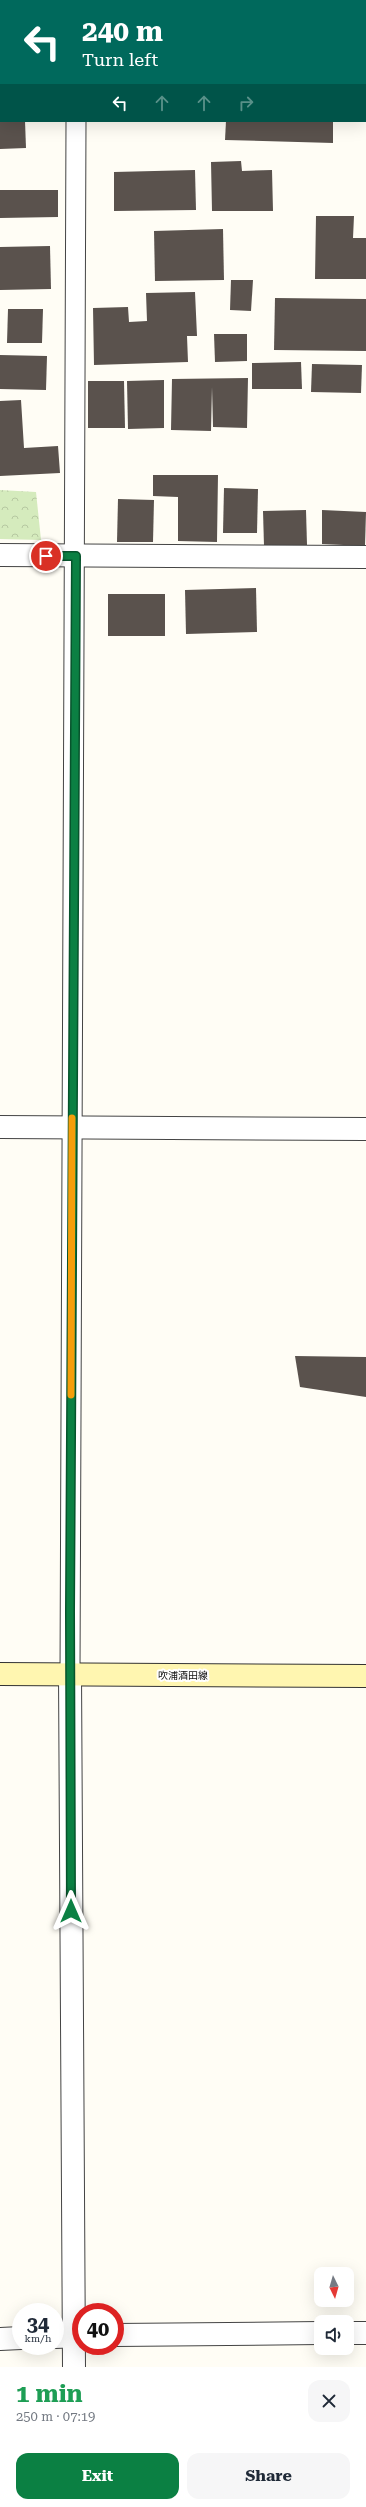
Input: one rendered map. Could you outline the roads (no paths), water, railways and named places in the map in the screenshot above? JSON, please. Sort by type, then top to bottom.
[{"type":"main road","name":"吹浦酒田線","points":[[0,1674],[366,1676]]},
{"type":"street","points":[[0,555],[366,558]]},
{"type":"street","points":[[0,1127],[366,1129]]},
{"type":"street","points":[[70,1674],[70,2336],[74,2367]]},
{"type":"street","points":[[124,2335],[314,2333]]},
{"type":"street","points":[[354,2333],[366,2333]]},
{"type":"street","points":[[0,2339],[12,2338]]},
{"type":"lane","points":[[70,1674],[76,556],[76,122]]}]
